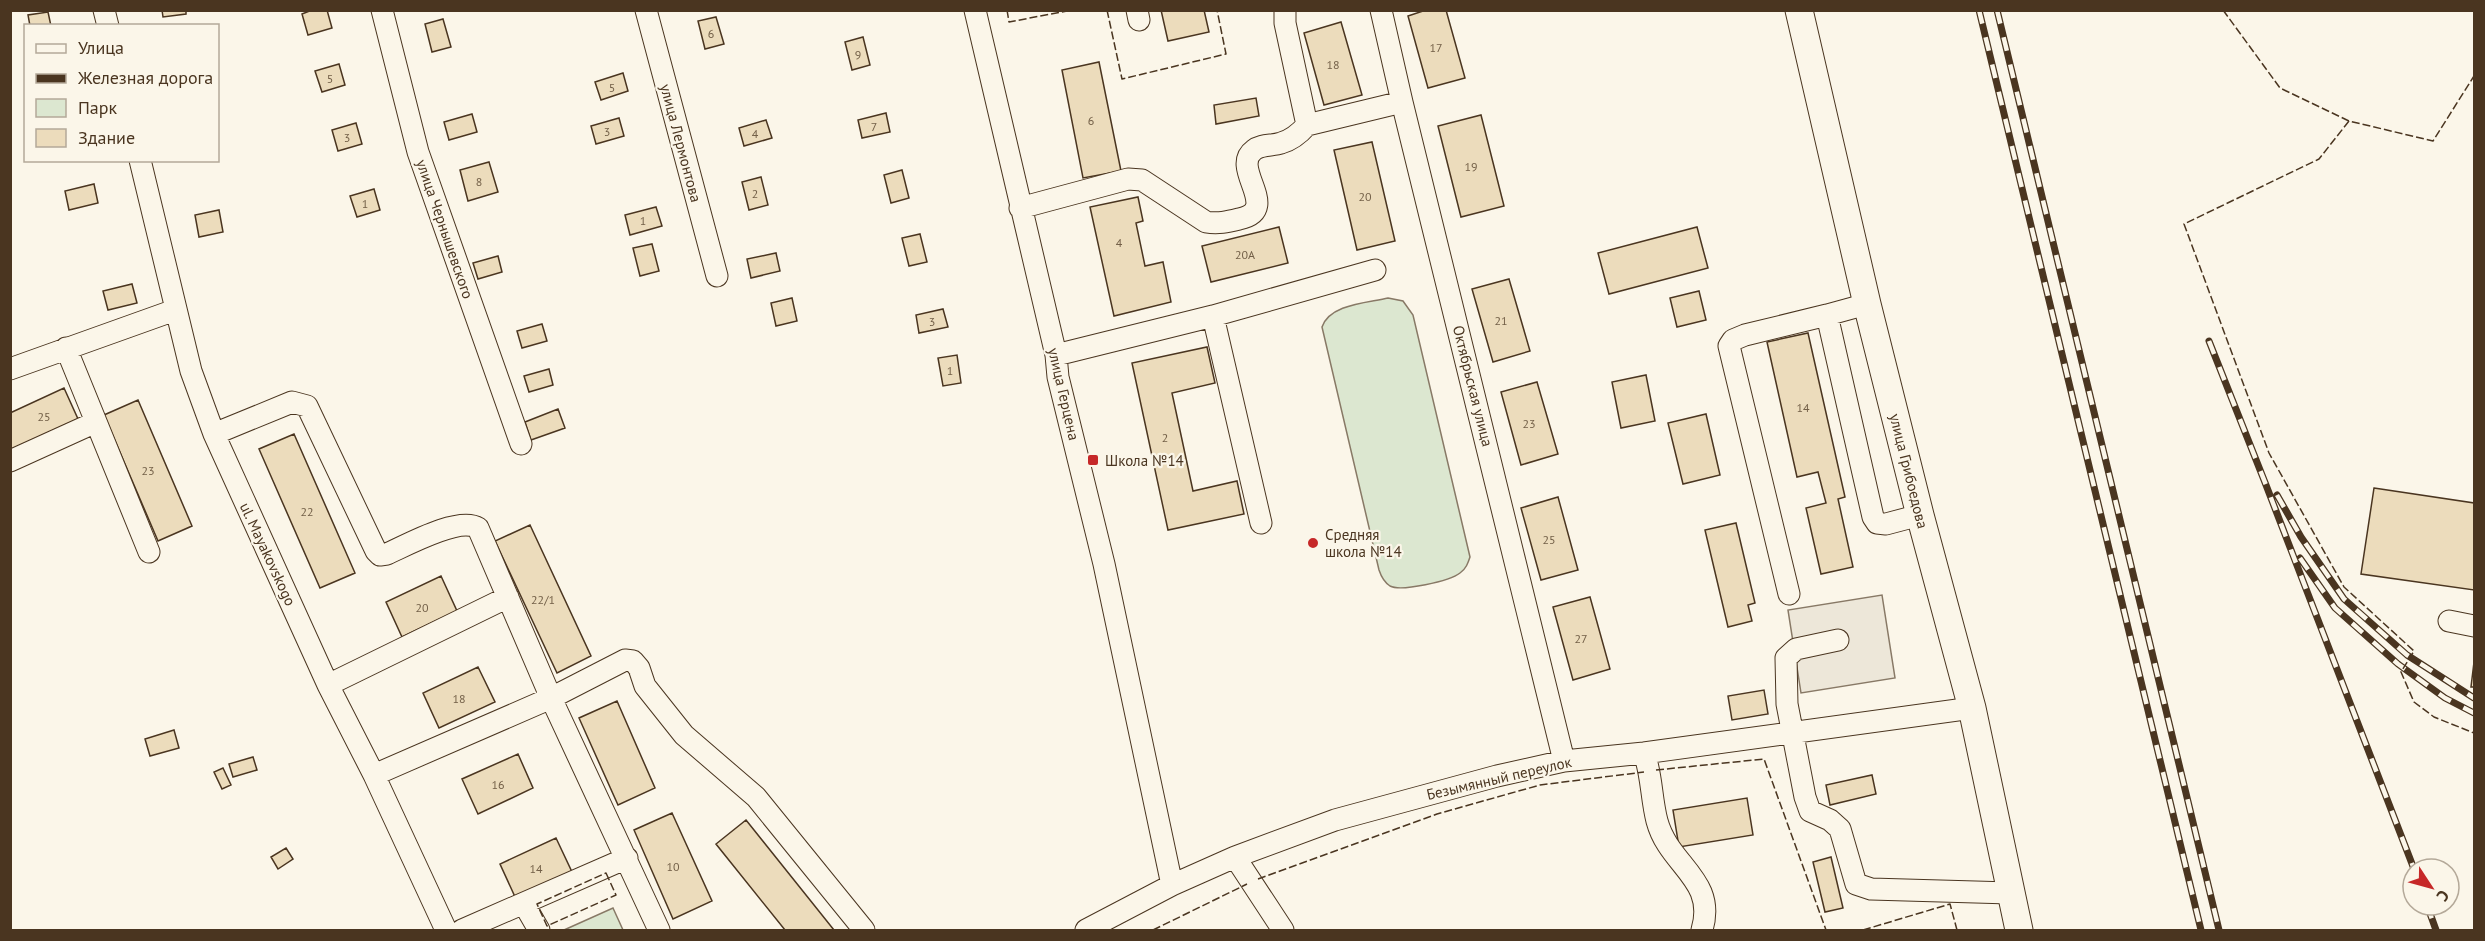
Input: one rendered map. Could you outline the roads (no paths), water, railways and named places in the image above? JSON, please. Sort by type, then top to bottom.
[{"type":"main road","name":"улица Грибоедова","points":[[1799,10],[1920,515],[1972,708],[2019,930]]},
{"type":"street","name":"улица Чернышевского","points":[[382,10],[418,152],[521,444]]},
{"type":"street","name":"улица Лермонтова","points":[[646,10],[717,276]]},
{"type":"street","name":"улица Герцена","points":[[975,10],[1056,355],[1058,377],[1104,564],[1172,885]]},
{"type":"street","points":[[1285,10],[1285,23],[1307,125]]},
{"type":"street","name":"Октябрьская улица","points":[[1381,10],[1564,761]]},
{"type":"street","points":[[1020,208],[1128,179],[1142,180],[1206,222],[1217,224],[1249,217],[1254,213],[1257,201],[1246,166],[1248,156],[1254,149],[1282,143],[1297,136],[1307,125],[1402,102]]},
{"type":"street","name":"ul. Mayakovskogo","points":[[140,162],[190,371],[213,434],[328,685],[374,775],[446,930]]},
{"type":"street","points":[[1056,355],[1213,316],[1375,270]]},
{"type":"street","points":[[1789,594],[1730,346],[1733,340],[1745,335],[1868,304]]},
{"type":"street","points":[[10,369],[175,310]]},
{"type":"street","points":[[1827,315],[1873,517],[1877,523],[1886,524],[1920,515]]},
{"type":"street","points":[[1213,316],[1261,523]]},
{"type":"street","points":[[66,348],[149,552]]},
{"type":"street","points":[[213,434],[292,402],[307,406],[376,551],[380,555],[440,531],[471,524],[478,528],[551,698],[659,930]]},
{"type":"street","points":[[10,461],[96,422]]},
{"type":"street","points":[[328,685],[508,597]]},
{"type":"street","points":[[2449,621],[2475,626]]},
{"type":"street","points":[[1838,640],[1796,649],[1786,658],[1788,704],[1805,797],[1810,811],[1830,820],[1840,829],[1856,884],[1871,889],[2010,893]]},
{"type":"street","points":[[374,775],[551,698],[625,660],[633,661],[639,668],[645,686],[684,735],[756,797],[864,930]]},
{"type":"street","name":"Безымянный переулок","points":[[1086,930],[1172,885],[1235,857],[1335,820],[1497,776],[1564,761],[1644,753],[1972,708]]},
{"type":"street","points":[[1644,753],[1651,771],[1657,821],[1668,846],[1693,877],[1705,897],[1705,918],[1702,930]]},
{"type":"street","points":[[1235,857],[1283,930]]},
{"type":"street","points":[[462,930],[627,858]]},
{"type":"street","points":[[524,904],[538,930]]},
{"type":"railway","points":[[1979,10],[2201,930]]},
{"type":"railway","points":[[1997,10],[2219,930]]},
{"type":"railway","points":[[2209,341],[2409,857]]},
{"type":"railway","points":[[2277,495],[2301,537],[2344,599],[2407,655],[2474,698]]},
{"type":"railway","points":[[2300,558],[2335,608],[2398,664],[2445,698],[2474,713]]},
{"type":"railway","points":[[2431,917],[2436,930]]},
{"type":"place","name":"Школа №14","points":[[1093,460]]},
{"type":"place","name":"Средняя школа №14","points":[[1313,543]]}]
